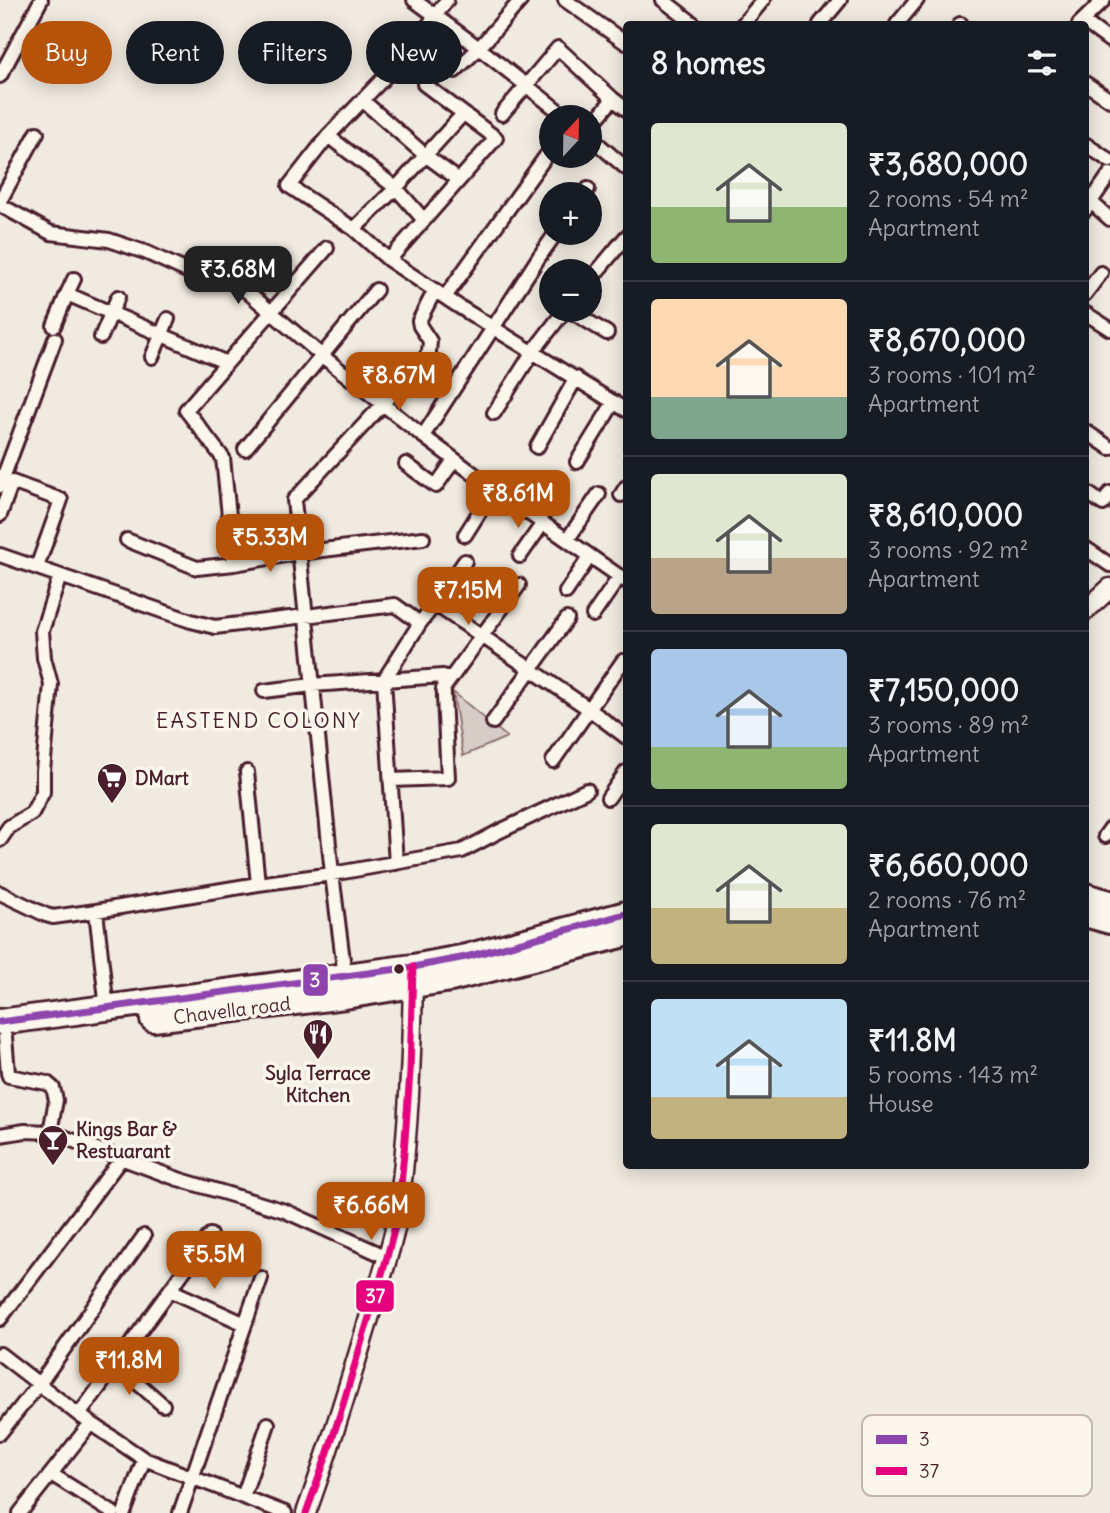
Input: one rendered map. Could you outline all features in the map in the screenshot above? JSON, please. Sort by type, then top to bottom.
[{"type":"highway","points":[[1089,897],[1110,903]]},
{"type":"highway","name":"Chavella road","points":[[2,1033],[345,996],[466,957],[623,915]]},
{"type":"highway","points":[[1089,915],[1110,921]]},
{"type":"highway","name":"Chavella road","points":[[2,1033],[107,1009],[345,976],[469,975],[623,935]]},
{"type":"street","points":[[0,76],[41,0]]},
{"type":"street","points":[[414,0],[551,105]]},
{"type":"street","points":[[447,0],[407,54],[328,136],[289,186],[354,229],[389,260],[440,294],[623,408]]},
{"type":"street","points":[[462,64],[521,0]]},
{"type":"street","points":[[565,0],[623,41]]},
{"type":"street","points":[[663,0],[690,21]]},
{"type":"street","points":[[746,21],[763,0]]},
{"type":"street","points":[[822,21],[840,0]]},
{"type":"street","points":[[900,21],[917,0]]},
{"type":"street","points":[[1083,21],[1104,0]]},
{"type":"street","points":[[1089,28],[1110,41]]},
{"type":"street","points":[[502,114],[558,48],[623,107]]},
{"type":"street","points":[[389,260],[496,138],[425,84]]},
{"type":"street","points":[[1089,86],[1110,100]]},
{"type":"street","points":[[602,112],[613,99]]},
{"type":"street","points":[[362,100],[425,155],[459,180]]},
{"type":"street","points":[[354,229],[396,188],[463,114]]},
{"type":"street","points":[[37,133],[0,203],[51,233],[109,240],[145,252],[187,271],[228,275],[321,355],[454,460],[623,578],[593,615]]},
{"type":"street","points":[[328,136],[396,188],[424,220]]},
{"type":"street","points":[[602,147],[623,164]]},
{"type":"street","points":[[1089,147],[1110,161]]},
{"type":"street","points":[[345,976],[293,500],[424,360],[429,352],[430,341],[419,321],[539,165]]},
{"type":"street","points":[[1089,203],[1110,174]]},
{"type":"street","points":[[1089,207],[1110,219]]},
{"type":"street","points":[[602,266],[623,241]]},
{"type":"street","points":[[423,436],[548,245]]},
{"type":"street","points":[[234,564],[223,458],[186,410],[327,248]]},
{"type":"street","points":[[1089,289],[1101,273]]},
{"type":"street","points":[[0,485],[74,279]]},
{"type":"street","points":[[245,449],[376,290]]},
{"type":"street","points":[[67,294],[227,363]]},
{"type":"street","points":[[102,337],[118,297]]},
{"type":"street","points":[[1089,316],[1110,329]]},
{"type":"street","points":[[152,357],[168,319]]},
{"type":"street","points":[[494,413],[532,353],[557,322]]},
{"type":"street","points":[[588,322],[607,333]]},
{"type":"street","points":[[537,447],[576,378]]},
{"type":"street","points":[[578,462],[614,402]]},
{"type":"street","points":[[1089,434],[1110,448]]},
{"type":"street","points":[[407,464],[436,486],[454,460]]},
{"type":"street","points":[[0,515],[12,482],[61,500],[37,567]]},
{"type":"street","points":[[465,536],[494,489]]},
{"type":"street","points":[[1089,493],[1108,502]]},
{"type":"street","points":[[567,540],[599,494]]},
{"type":"street","points":[[520,556],[543,523]]},
{"type":"street","points":[[127,540],[197,568],[423,538]]},
{"type":"street","points":[[1089,551],[1110,565]]},
{"type":"street","points":[[0,555],[215,627],[395,605],[420,623]]},
{"type":"street","points":[[566,592],[590,556]]},
{"type":"street","points":[[396,863],[384,680],[420,623],[465,561]]},
{"type":"street","points":[[0,840],[9,827],[32,813],[43,792],[51,684],[44,658],[42,631],[60,576]]},
{"type":"street","points":[[443,689],[519,585]]},
{"type":"street","points":[[1089,606],[1110,588]]},
{"type":"street","points":[[435,604],[531,668],[623,735]]},
{"type":"street","points":[[493,722],[567,619]]},
{"type":"street","points":[[553,761],[623,661]]},
{"type":"street","points":[[264,691],[443,676],[448,778],[391,780]]},
{"type":"street","points":[[247,772],[258,884]]},
{"type":"street","points":[[608,798],[623,776]]},
{"type":"street","points":[[0,893],[53,917],[396,863],[462,851],[587,790]]},
{"type":"street","points":[[96,911],[107,1009]]},
{"type":"street","points":[[306,1513],[328,1452],[398,1215],[410,1072],[413,976]]},
{"type":"street","points":[[2,1033],[9,1076],[47,1083],[53,1087],[56,1100],[50,1132]]},
{"type":"street","points":[[0,1135],[24,1130],[50,1132],[178,1179],[285,1211],[387,1257]]},
{"type":"street","points":[[0,1319],[121,1159]]},
{"type":"street","points":[[79,1415],[209,1235]]},
{"type":"street","points":[[0,1433],[39,1384],[144,1236]]},
{"type":"street","points":[[180,1513],[261,1278]]},
{"type":"street","points":[[170,1290],[245,1324]]},
{"type":"street","points":[[0,1354],[79,1415],[144,1460],[285,1513]]},
{"type":"street","points":[[116,1364],[163,1405]]},
{"type":"street","points":[[20,1513],[91,1423]]},
{"type":"street","points":[[243,1497],[268,1424]]},
{"type":"street","points":[[124,1513],[144,1460]]},
{"type":"street","points":[[51,1474],[113,1513]]},
{"type":"shaded area","points":[[453,692],[507,737],[463,756]]},
{"type":"transit line","name":"3","points":[[0,1022],[413,967],[466,957],[623,915]]},
{"type":"transit line","name":"37","points":[[306,1513],[341,1411],[398,1215],[410,1072],[413,967]]},
{"type":"place","name":"DMart","points":[[112,805]]},
{"type":"place","name":"Syla Terrace Kitchen","points":[[318,1061]]},
{"type":"place","name":"Kings Bar & Restuarant","points":[[53,1167]]},
{"type":"district","name":"EASTEND COLONY","points":[[259,720]]}]
